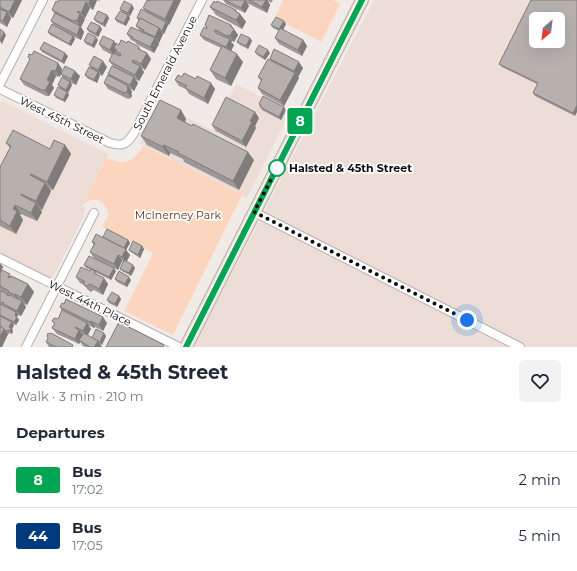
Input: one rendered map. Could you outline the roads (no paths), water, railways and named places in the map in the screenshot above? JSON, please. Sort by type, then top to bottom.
[{"type":"main road","points":[[186,347],[362,0]]},
{"type":"street","points":[[0,84],[43,0]]},
{"type":"street","name":"South Emerald Avenue","points":[[124,143],[130,140],[134,133],[202,0]]},
{"type":"street","name":"West 45th Street","points":[[0,89],[110,144],[118,145],[124,143]]},
{"type":"street","points":[[254,212],[520,347]]},
{"type":"street","points":[[26,347],[94,213]]},
{"type":"street","name":"West 44th Place","points":[[0,258],[179,347]]},
{"type":"place","name":"Halsted & 45th Street","points":[[277,168]]},
{"type":"park label","name":"McInerney Park","points":[[178,215]]}]
